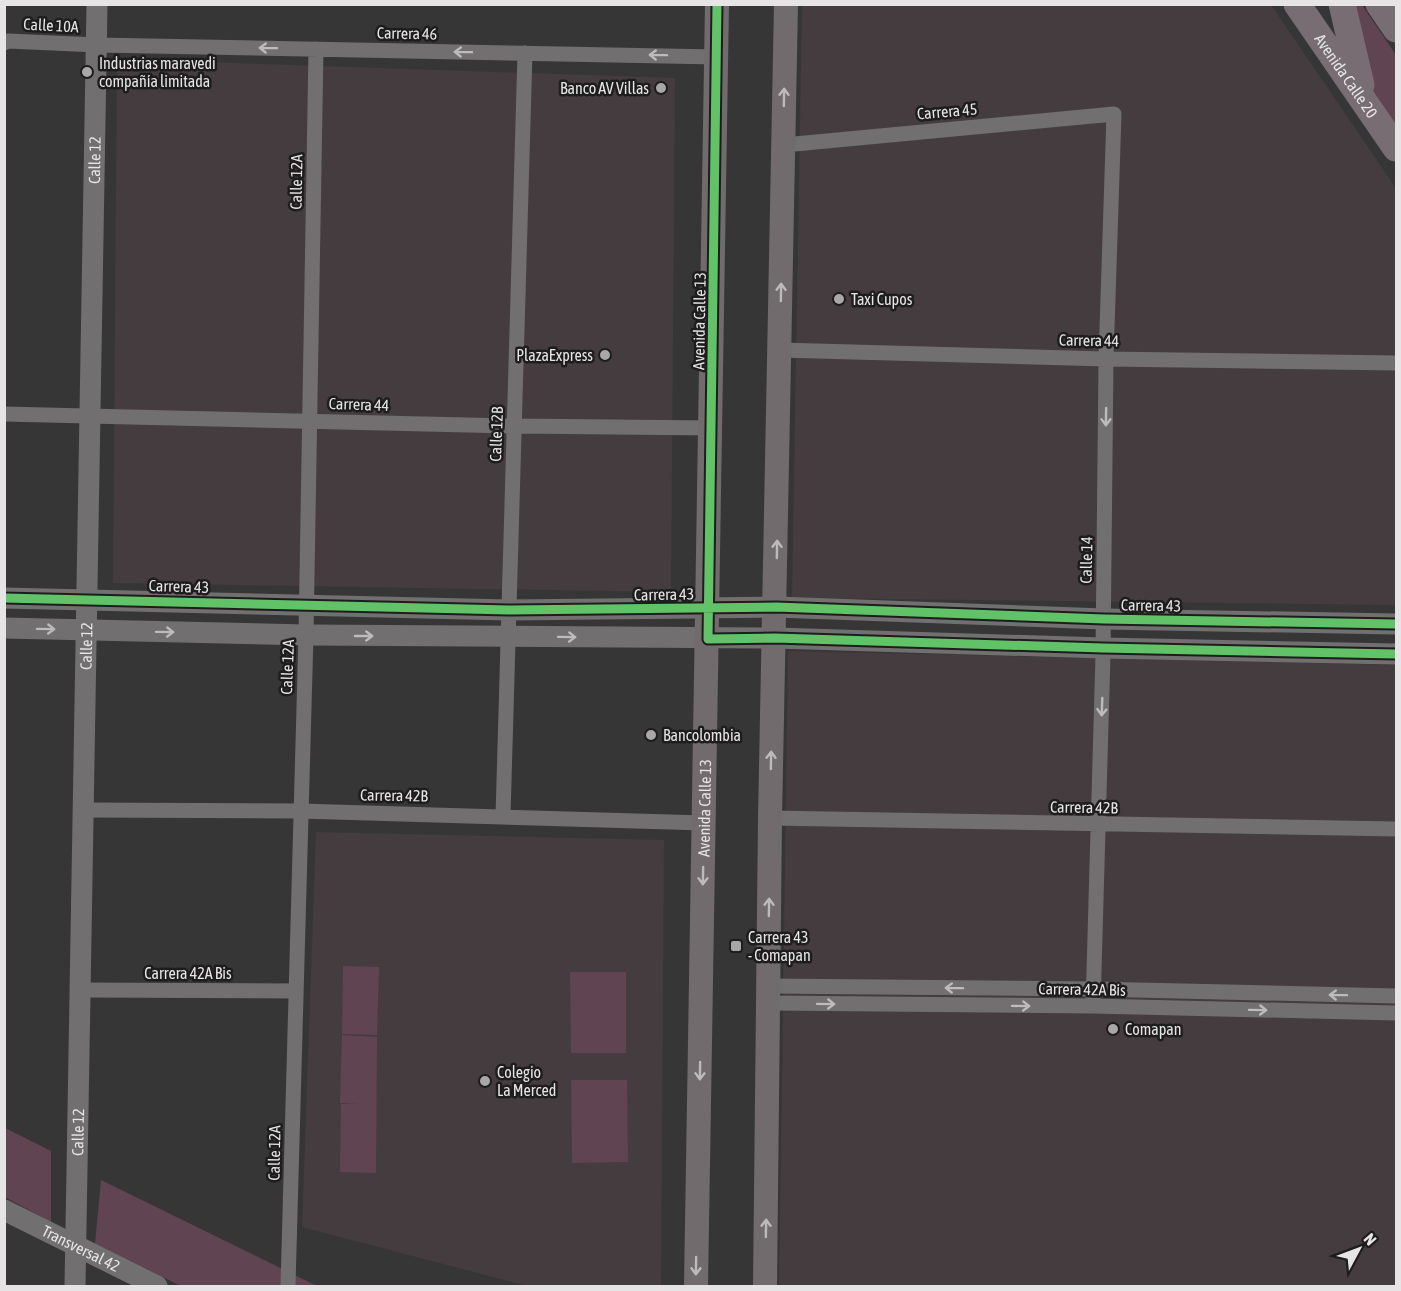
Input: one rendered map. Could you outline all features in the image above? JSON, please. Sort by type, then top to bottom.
[{"type":"highway","name":"Avenida Calle 20","points":[[1297,4],[1396,147]]},
{"type":"highway","points":[[1342,4],[1364,100]]},
{"type":"highway","points":[[1379,4],[1396,29]]},
{"type":"main road","name":"Avenida Calle 13","points":[[696,1287],[710,608],[717,4]]},
{"type":"main road","points":[[765,1287],[770,818],[776,607],[786,4]]},
{"type":"street","name":"Calle 12","points":[[75,1287],[98,4]]},
{"type":"street","name":"Calle 10A","points":[[4,43],[8,41],[97,45]]},
{"type":"street","name":"Carrera 46","points":[[97,45],[717,57]]},
{"type":"street","name":"Calle 12A","points":[[288,1287],[306,635],[316,49]]},
{"type":"street","name":"Calle 12B","points":[[503,816],[525,53]]},
{"type":"street","name":"Carrera 45","points":[[784,145],[1114,114]]},
{"type":"street","name":"Calle 14","points":[[1093,1006],[1104,619],[1106,359],[1114,114]]},
{"type":"street","name":"Carrera 44","points":[[780,350],[1106,359],[1396,363]]},
{"type":"street","name":"Carrera 44","points":[[4,414],[514,426],[712,428]]},
{"type":"street","name":"Carrera 43","points":[[4,598],[509,610],[776,607],[1104,619],[1396,624]]},
{"type":"street","points":[[4,628],[306,635],[775,638],[1396,654]]},
{"type":"street","name":"Carrera 42B","points":[[83,810],[301,811],[704,823]]},
{"type":"street","name":"Carrera 42B","points":[[770,818],[1396,829]]},
{"type":"street","name":"Carrera 42A Bis","points":[[768,994],[1094,989],[1396,996]]},
{"type":"street","name":"Carrera 42A Bis","points":[[80,990],[296,991]]},
{"type":"street","points":[[1173,991],[1174,1008]]},
{"type":"street","points":[[1233,992],[1234,1010]]},
{"type":"street","name":"Carrera 42A Bis","points":[[768,994],[1396,1014]]},
{"type":"street","name":"Transversal 42","points":[[4,1210],[157,1287]]},
{"type":"shaded area","points":[[802,5],[1271,5],[1396,188],[1396,605],[792,598]]},
{"type":"shaded area","points":[[1350,5],[1362,5],[1396,55],[1396,126],[1367,83]]},
{"type":"shaded area","points":[[117,59],[675,78],[671,592],[113,583]]},
{"type":"shaded area","points":[[788,651],[1396,665],[1396,1286],[779,1286]]},
{"type":"shaded area","name":"Colegio La Merced","points":[[316,832],[664,840],[661,1286],[527,1286],[302,1227]]},
{"type":"shaded area","points":[[343,966],[379,967],[377,1035],[342,1034]]},
{"type":"shaded area","points":[[570,972],[626,972],[626,1053],[571,1053]]},
{"type":"shaded area","points":[[342,1035],[377,1037],[376,1173],[340,1172],[341,1104],[358,1104],[340,1103]]},
{"type":"shaded area","points":[[571,1080],[627,1080],[628,1162],[572,1163]]},
{"type":"shaded area","points":[[5,1128],[51,1151],[51,1222],[5,1197]]},
{"type":"shaded area","points":[[101,1180],[317,1286],[181,1286],[95,1244]]},
{"type":"cycle path","points":[[717,4],[708,639],[775,638],[1396,654]]},
{"type":"cycle path","points":[[4,598],[509,610],[776,607],[1104,619],[1396,624]]},
{"type":"place","name":"Industrias maravedi compañía limitada","points":[[87,72]]},
{"type":"place","name":"Banco AV Villas","points":[[661,88]]},
{"type":"place","name":"Taxi Cupos","points":[[839,299]]},
{"type":"place","name":"PlazaExpress","points":[[605,355]]},
{"type":"place","name":"Bancolombia","points":[[651,735]]},
{"type":"place","name":"Carrera 43 - Comapan","points":[[736,946]]},
{"type":"place","name":"Comapan","points":[[1113,1029]]},
{"type":"place","name":"Colegio La Merced","points":[[485,1081]]}]
